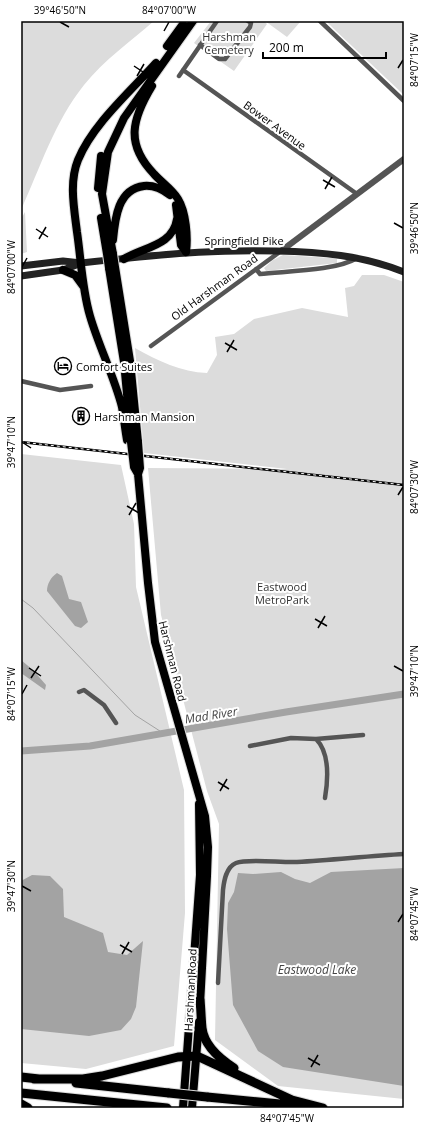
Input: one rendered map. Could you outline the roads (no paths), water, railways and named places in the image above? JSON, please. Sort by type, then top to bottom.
[{"type":"highway","points":[[200,1000],[202,1028],[209,1046],[227,1064],[260,1085]]},
{"type":"highway","points":[[34,1079],[82,1079],[102,1076],[186,1055],[197,1056],[292,1100],[323,1108]]},
{"type":"highway","points":[[21,1077],[316,1108]]},
{"type":"highway","points":[[21,1093],[167,1108]]},
{"type":"highway","points":[[21,1104],[28,1108]]},
{"type":"highway","points":[[93,1108],[102,1105],[142,1105]]},
{"type":"main road","points":[[111,252],[99,210],[98,188],[101,157],[115,122],[186,21]]},
{"type":"main road","points":[[132,441],[130,361],[112,268],[102,194],[108,152],[124,118],[193,21]]},
{"type":"main road","points":[[184,32],[146,97],[136,119],[134,136],[135,145],[143,161],[174,194],[180,203],[185,223],[187,244],[186,252]]},
{"type":"main road","points":[[132,441],[89,314],[73,204],[73,182],[78,161],[88,141],[101,123],[156,63]]},
{"type":"main road","points":[[111,252],[117,211],[123,198],[134,189],[147,186],[160,188],[173,200],[178,213],[182,245],[186,252]]},
{"type":"main road","points":[[124,259],[137,251],[160,243],[169,237],[175,228],[178,213]]},
{"type":"main road","name":"Springfield Pike","points":[[21,266],[62,261],[81,263],[186,252],[281,251],[316,252],[357,258],[404,272]]},
{"type":"main road","name":"Springfield Pike","points":[[21,276],[63,270],[81,263]]},
{"type":"main road","points":[[63,270],[75,275],[84,287]]},
{"type":"main road","name":"Harshman Road","points":[[132,441],[135,472],[140,489],[154,637],[199,801],[205,816],[208,846],[197,1056],[192,1108]]},
{"type":"main road","name":"Harshman Road","points":[[182,1108],[200,875],[199,801]]},
{"type":"street","points":[[178,76],[217,21]]},
{"type":"street","points":[[200,45],[219,59],[226,59],[250,27],[250,23],[248,21]]},
{"type":"street","points":[[320,21],[404,101]]},
{"type":"street","name":"Bower Avenue","points":[[183,70],[357,194]]},
{"type":"street","name":"Old Harshman Road","points":[[151,346],[404,159]]},
{"type":"street","points":[[256,269],[260,274],[344,264],[357,258]]},
{"type":"street","points":[[21,381],[60,390],[91,386]]},
{"type":"street","points":[[79,692],[84,690],[100,701],[116,723]]},
{"type":"street","points":[[250,746],[291,738],[316,739],[363,735]]},
{"type":"street","points":[[316,739],[324,751],[326,763],[325,798]]},
{"type":"street","points":[[218,983],[224,879],[232,866],[238,862],[296,862],[404,854]]},
{"type":"water","points":[[57,573],[62,576],[69,599],[81,602],[88,622],[81,628],[75,626],[47,591],[50,581]]},
{"type":"water","points":[[21,660],[33,670],[46,685],[45,690],[21,673]]},
{"type":"water","name":"Eastwood Lake","points":[[404,868],[404,1086],[283,1067],[258,1051],[233,1005],[227,929],[228,903],[234,892],[238,873],[253,874],[281,872],[295,879],[310,883],[331,872]]},
{"type":"water","points":[[32,875],[50,876],[63,889],[64,917],[103,933],[108,952],[127,955],[143,941],[136,1007],[131,1019],[121,1030],[89,1036],[21,1029],[21,881]]},
{"type":"waterway","points":[[21,599],[33,608],[135,715],[163,733]]},
{"type":"waterway","name":"Mad River","points":[[21,751],[90,746],[286,712],[404,694]]},
{"type":"railway","points":[[21,442],[404,485]]},
{"type":"place","name":"Comfort Suites","points":[[63,366]]},
{"type":"place","name":"Harshman Mansion","points":[[81,416]]},
{"type":"park label","name":"Harshman Cemetery","points":[[229,42]]},
{"type":"park label","name":"Eastwood MetroPark","points":[[282,592]]}]
